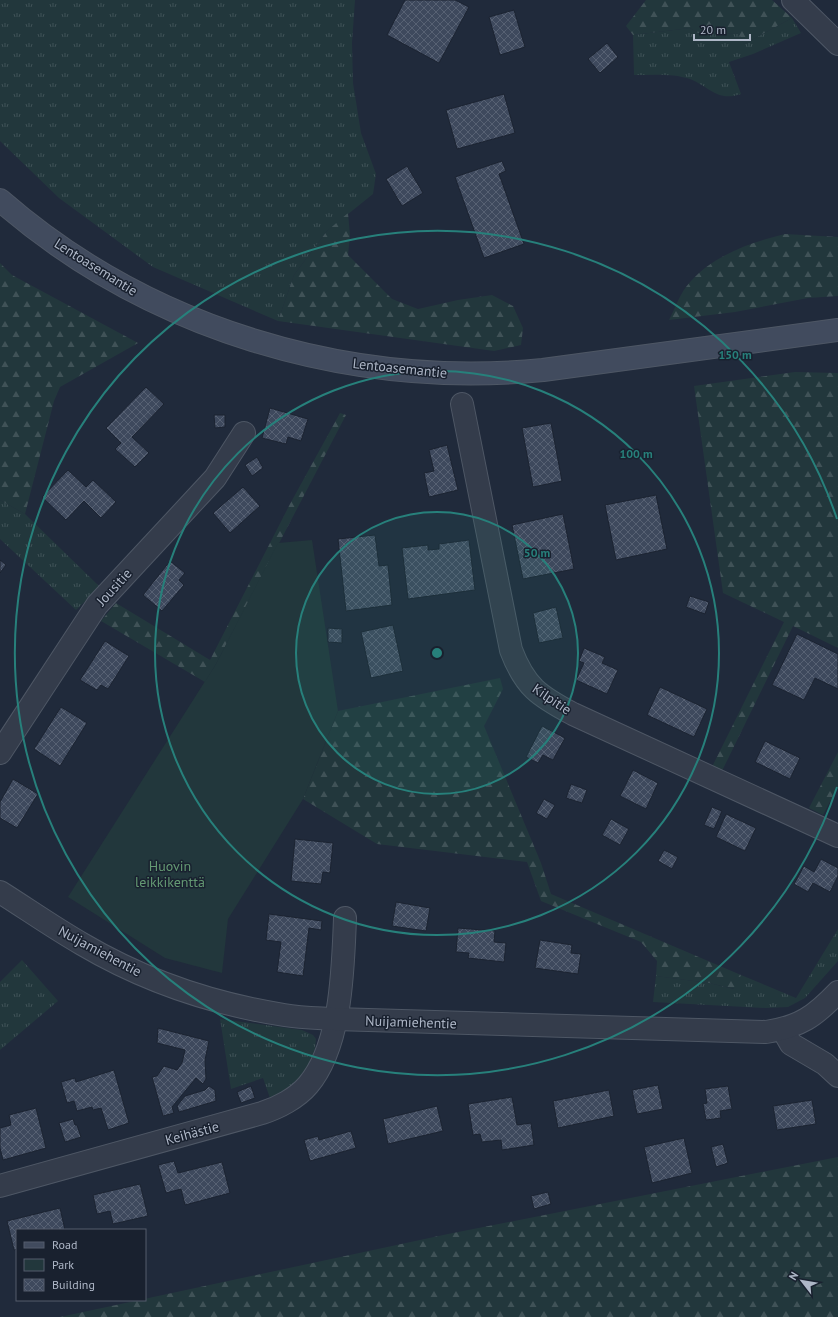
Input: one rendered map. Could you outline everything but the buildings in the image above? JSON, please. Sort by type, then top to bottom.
[{"type":"main road","name":"Lentoasemantie","points":[[0,200],[76,257],[147,299],[194,319],[276,348],[344,362],[394,370],[504,373],[543,370],[838,330]]},
{"type":"street","points":[[793,0],[838,44]]},
{"type":"street","name":"Kilpitie","points":[[462,404],[511,650],[524,679],[536,692],[573,714],[838,836]]},
{"type":"street","name":"Jousitie","points":[[0,753],[97,605],[215,478],[244,433]]},
{"type":"street","name":"Nuijamiehentie","points":[[0,892],[82,944],[156,980],[228,1004],[285,1016],[335,1019],[766,1032],[783,1030],[803,1022],[820,1010],[838,992]]},
{"type":"street","name":"Keihästie","points":[[0,1186],[275,1108],[308,1085],[321,1064],[329,1046],[335,1019],[343,976],[345,918]]},
{"type":"street","points":[[783,1030],[791,1044],[825,1064],[838,1076]]},
{"type":"green space","points":[[0,0],[355,0],[352,43],[353,83],[361,133],[376,174],[373,194],[327,231],[294,275],[278,321],[153,267],[59,198],[0,141]]},
{"type":"green space","points":[[646,0],[772,0],[792,18],[744,44],[739,34],[698,33],[690,28],[633,35],[626,26]]},
{"type":"green space","points":[[792,18],[801,33],[753,54],[729,62],[741,94],[733,96],[720,95],[697,82],[683,77],[634,75],[633,35],[690,28],[698,33],[739,34],[744,44]]},
{"type":"green space","points":[[348,213],[350,235],[348,255],[392,299],[418,309],[458,300],[492,295],[513,306],[523,328],[521,345],[494,351],[278,321],[294,275],[327,231]]},
{"type":"green space","points":[[785,234],[838,237],[838,296],[808,298],[735,312],[669,320],[686,287],[707,267],[731,252]]},
{"type":"green space","points":[[0,263],[12,275],[138,343],[60,387],[54,401],[25,514],[0,500]]},
{"type":"green space","points":[[795,372],[838,373],[838,648],[793,626],[721,773],[711,769],[784,622],[723,593],[694,386]]},
{"type":"green space","points":[[340,413],[346,415],[216,664],[205,682],[101,621],[116,603],[210,660],[290,504]]},
{"type":"green space","points":[[0,500],[25,514],[100,587],[76,610],[0,539]]},
{"type":"green space","name":"Huovin leikkikenttä","points":[[312,540],[338,711],[303,799],[228,919],[222,973],[165,958],[68,897],[216,664],[278,543]]},
{"type":"green space","points":[[500,678],[503,689],[484,726],[541,863],[551,894],[741,975],[735,989],[709,983],[656,976],[657,961],[641,942],[541,901],[527,862],[377,844],[303,799],[338,711]]},
{"type":"green space","points":[[838,752],[838,786],[823,815],[809,808]]},
{"type":"green space","points":[[838,929],[838,961],[805,998],[788,1007],[766,1008],[653,1002],[656,976],[709,983],[734,989],[741,975],[796,998]]},
{"type":"green space","points":[[22,960],[58,1001],[0,1050],[0,982]]},
{"type":"green space","points":[[220,1019],[302,1030],[313,1035],[316,1039],[314,1059],[297,1084],[271,1101],[263,1078],[231,1089]]},
{"type":"green space","points":[[838,1157],[838,1317],[60,1317],[135,1301],[146,1301],[146,1299],[448,1234]]}]
